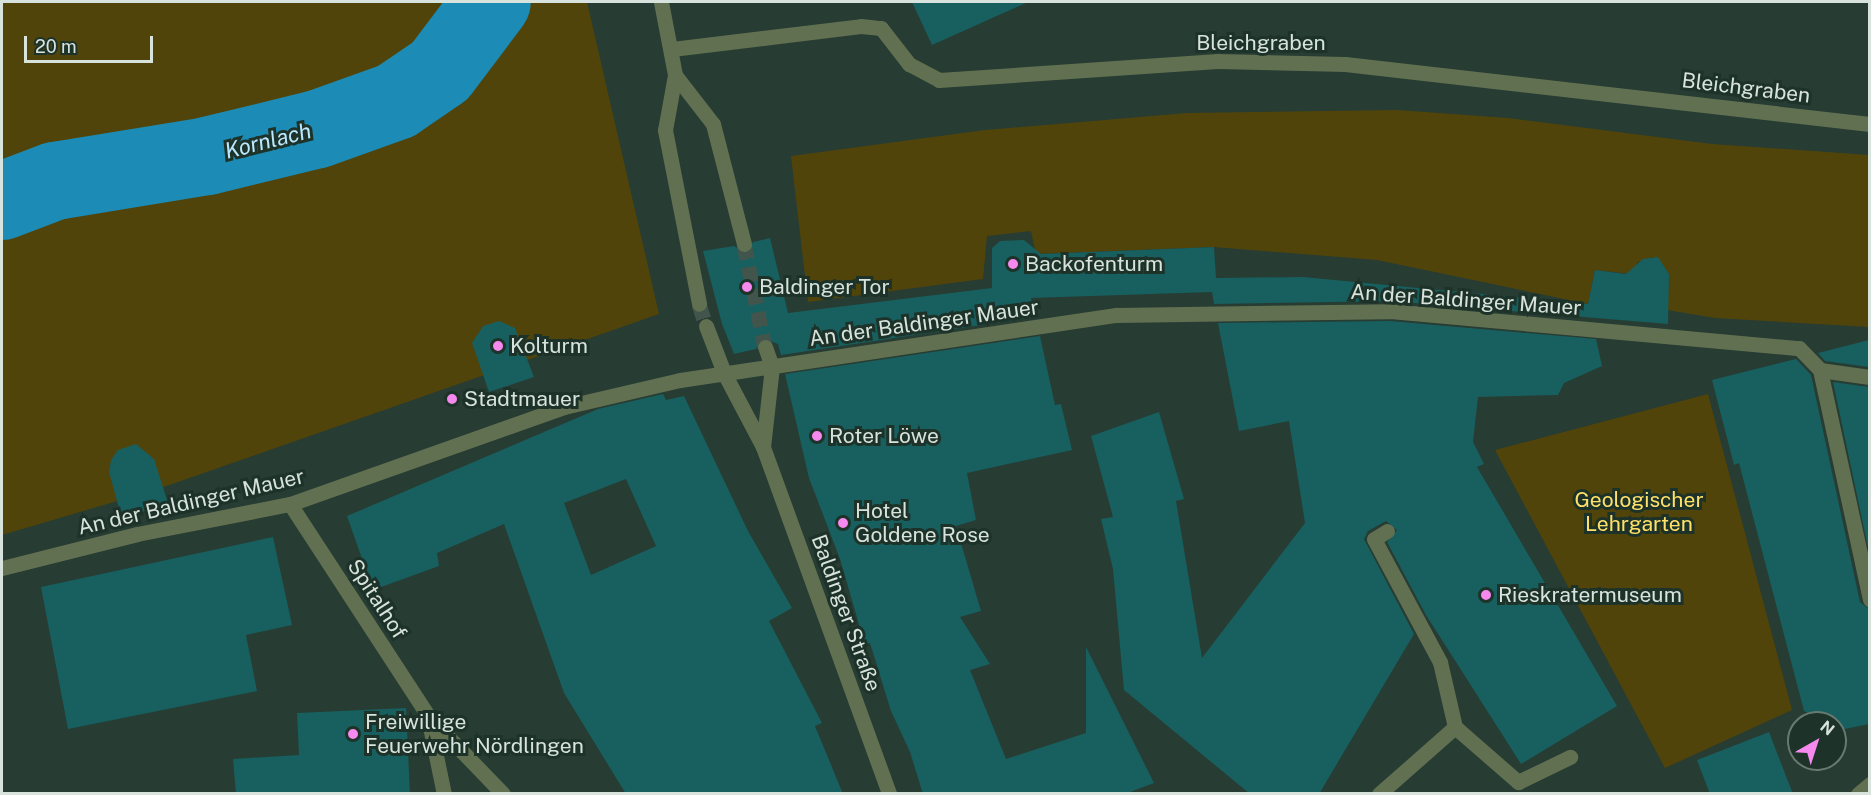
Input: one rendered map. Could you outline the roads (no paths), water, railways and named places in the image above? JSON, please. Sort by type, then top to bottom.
[{"type":"street","points":[[661,2],[672,49],[675,75],[665,130],[699,304]]},
{"type":"street","name":"Bleichgraben","points":[[672,49],[861,26],[881,28],[909,64],[939,80],[1217,61],[1345,64],[1869,124]]},
{"type":"street","points":[[675,75],[712,124],[744,244]]},
{"type":"street","name":"An der Baldinger Mauer","points":[[2,568],[137,534],[290,504],[564,407],[724,373],[1116,315],[1390,311],[1799,348],[1820,370]]},
{"type":"street","name":"Baldinger Straße","points":[[705,326],[724,373],[763,447],[889,794]]},
{"type":"street","name":"Baldinger Straße","points":[[763,447],[772,367],[765,347]]},
{"type":"street","points":[[1869,377],[1820,370],[1869,600]]},
{"type":"street","name":"Spitalhof","points":[[290,504],[428,716],[503,794]]},
{"type":"street","points":[[1387,531],[1374,539],[1440,662],[1455,727],[1518,782],[1570,757]]},
{"type":"street","name":"Spitalhof","points":[[428,716],[444,794]]},
{"type":"street","points":[[1379,794],[1455,727]]},
{"type":"street","points":[[1858,794],[1869,784]]},
{"type":"waterway","name":"Kornlach","points":[[2,201],[55,181],[207,156],[318,129],[396,101],[440,71],[492,2]]},
{"type":"tunnel","points":[[744,244],[765,347]]},
{"type":"tunnel","points":[[699,304],[706,326]]},
{"type":"place","name":"Backofenturm","points":[[1013,264]]},
{"type":"place","name":"Baldinger Tor","points":[[747,287]]},
{"type":"place","name":"Kolturm","points":[[498,346]]},
{"type":"place","name":"Stadtmauer","points":[[452,399]]},
{"type":"place","name":"Roter Löwe","points":[[817,436]]},
{"type":"place","name":"Hotel Goldene Rose","points":[[843,523]]},
{"type":"place","name":"Rieskratermuseum","points":[[1486,595]]},
{"type":"place","name":"Freiwillige Feuerwehr Nördlingen","points":[[353,734]]},
{"type":"park label","name":"Geologischer Lehrgarten","points":[[1639,512]]}]
